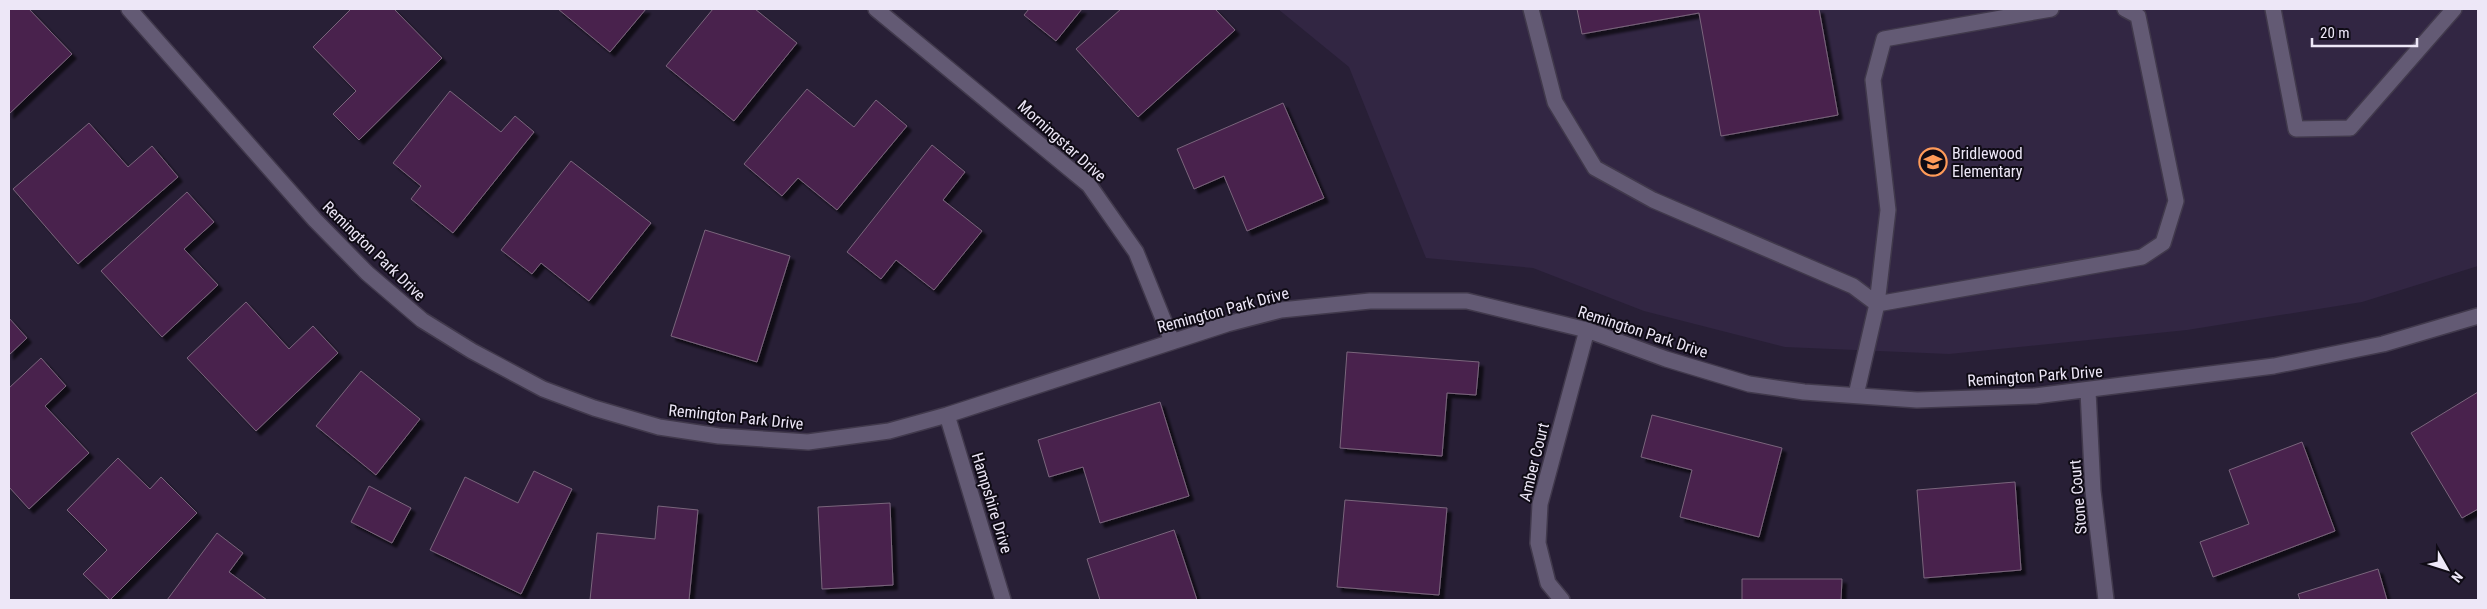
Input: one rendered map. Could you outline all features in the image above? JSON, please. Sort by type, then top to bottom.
[{"type":"street","name":"Remington Park Drive","points":[[129,9],[315,220],[367,273],[422,320],[472,351],[543,389],[594,408],[659,426],[719,436],[808,442],[889,431],[947,415],[1172,341],[1281,310],[1370,300],[1467,301],[1587,330],[1666,359],[1748,384],[1804,392],[1917,400],[2035,396],[2088,391],[2274,366],[2383,344],[2478,316]]},
{"type":"street","name":"Morningstar Drive","points":[[876,9],[1089,185],[1136,252],[1172,341]]},
{"type":"street","points":[[1531,9],[1554,102],[1594,168],[1653,200],[1852,286],[1877,304],[2142,257],[2163,243],[2176,201],[2138,16],[2125,9]]},
{"type":"street","points":[[1856,395],[1877,304],[1888,210],[1873,80],[1884,39],[2051,9]]},
{"type":"street","points":[[2273,9],[2296,129],[2350,128],[2454,9]]},
{"type":"street","name":"Amber Court","points":[[1562,600],[1548,583],[1538,543],[1540,504],[1587,330]]},
{"type":"street","name":"Stone Court","points":[[2088,391],[2093,491],[2106,600]]},
{"type":"street","name":"Hampshire Drive","points":[[947,415],[1003,600]]},
{"type":"shaded area","name":"Bridlewood Elementary","points":[[1278,9],[2478,9],[2478,266],[2362,302],[2187,330],[1949,354],[1785,347],[1644,311],[1533,268],[1426,258],[1349,67]]},
{"type":"building","points":[[11,9],[29,9],[72,54],[9,114],[9,11]]},
{"type":"building","points":[[351,9],[394,9],[442,58],[359,140],[333,114],[356,91],[313,47]]},
{"type":"building","points":[[558,9],[646,9],[610,52]]},
{"type":"building","points":[[713,9],[755,9],[797,43],[734,121],[666,66]]},
{"type":"building","points":[[1029,9],[1082,9],[1056,41],[1024,15]]},
{"type":"building","points":[[1121,9],[1215,9],[1235,30],[1138,117],[1076,49]]},
{"type":"building","points":[[1577,9],[1819,9],[1838,115],[1721,136],[1699,13],[1582,34]]},
{"type":"building","points":[[807,89],[854,127],[876,100],[907,126],[837,210],[798,178],[782,196],[744,164]]},
{"type":"building","points":[[450,91],[501,132],[515,116],[534,132],[453,233],[411,199],[421,186],[393,163]]},
{"type":"building","points":[[1283,103],[1324,198],[1247,231],[1224,176],[1194,189],[1177,149]]},
{"type":"building","points":[[89,123],[128,167],[152,146],[178,177],[78,264],[13,189]]},
{"type":"building","points":[[932,145],[965,172],[943,200],[982,231],[934,290],[896,260],[881,279],[847,252]]},
{"type":"building","points":[[571,161],[651,223],[589,301],[541,263],[532,274],[501,250]]},
{"type":"building","points":[[187,192],[214,222],[184,249],[218,285],[162,337],[101,271]]},
{"type":"building","points":[[705,230],[790,256],[757,362],[671,336]]},
{"type":"building","points":[[246,302],[289,349],[313,326],[338,353],[256,431],[187,358]]},
{"type":"building","points":[[9,318],[27,338],[9,355]]},
{"type":"building","points":[[1347,352],[1479,362],[1476,395],[1447,393],[1442,456],[1340,448]]},
{"type":"building","points":[[41,358],[66,386],[45,406],[89,453],[29,509],[9,487],[9,388]]},
{"type":"building","points":[[361,371],[420,419],[376,475],[316,426]]},
{"type":"building","points":[[2478,392],[2478,509],[2462,518],[2411,433]]},
{"type":"building","points":[[1160,402],[1189,496],[1100,523],[1083,467],[1049,477],[1038,440]]},
{"type":"building","points":[[1652,415],[1782,448],[1759,537],[1680,517],[1692,470],[1641,457]]},
{"type":"building","points":[[2302,442],[2335,531],[2213,577],[2200,542],[2249,524],[2229,470]]},
{"type":"building","points":[[118,458],[150,489],[161,477],[197,513],[110,600],[83,574],[107,550],[67,510]]},
{"type":"building","points":[[534,471],[572,489],[521,594],[430,550],[465,477],[518,503]]},
{"type":"building","points":[[2015,482],[2021,570],[1924,578],[1917,490]]},
{"type":"building","points":[[369,486],[411,508],[392,543],[351,522]]},
{"type":"building","points":[[1345,500],[1447,508],[1439,595],[1337,587]]},
{"type":"building","points":[[890,503],[893,585],[822,589],[818,507]]},
{"type":"building","points":[[658,506],[698,510],[689,600],[590,600],[597,533],[655,539]]},
{"type":"building","points":[[1174,530],[1197,600],[1100,600],[1087,559]]},
{"type":"building","points":[[217,533],[243,553],[229,572],[267,600],[167,600]]},
{"type":"building","points":[[2378,569],[2387,600],[2300,600],[2298,594]]},
{"type":"building","points":[[1742,579],[1842,579],[1841,600],[1742,600]]},
{"type":"place","name":"Bridlewood Elementary","points":[[1933,162]]}]
